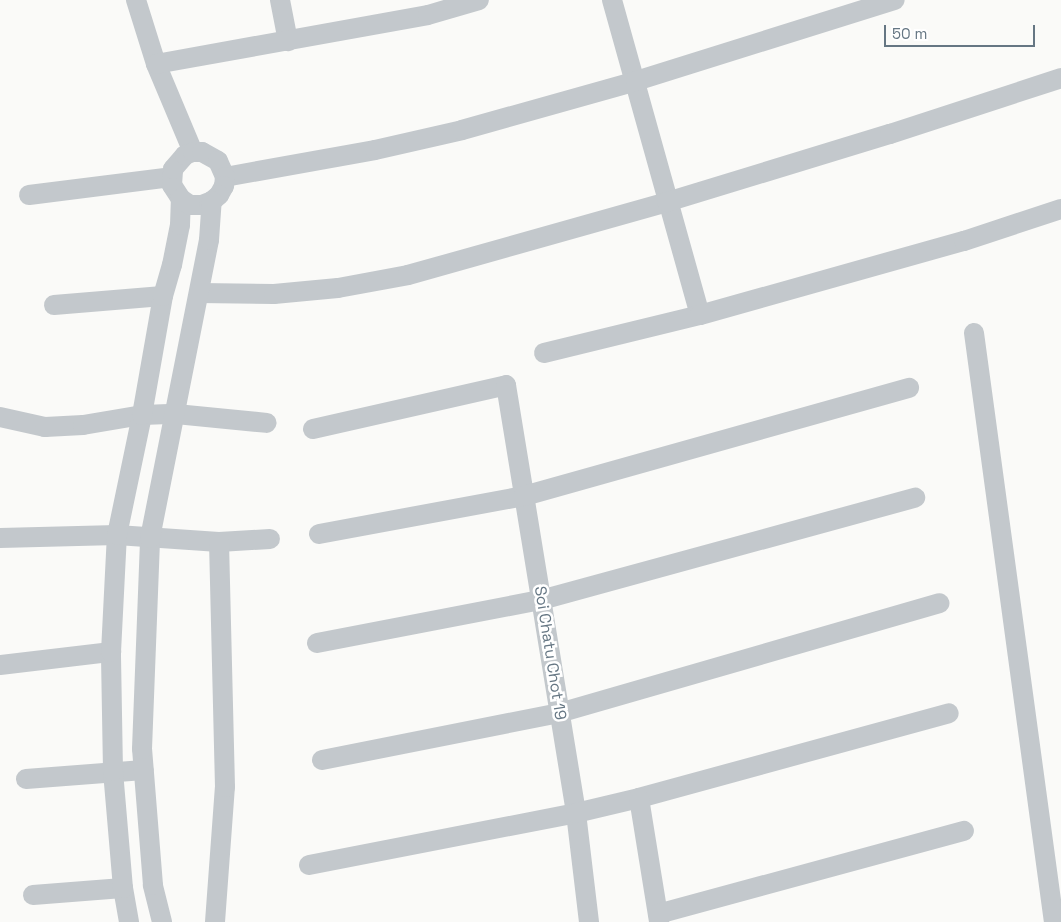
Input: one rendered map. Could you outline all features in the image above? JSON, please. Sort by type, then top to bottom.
[{"type":"street","points":[[136,0],[156,64],[193,152]]},
{"type":"street","points":[[280,0],[288,41]]},
{"type":"street","points":[[156,64],[428,14],[479,0]]},
{"type":"street","points":[[612,0],[700,315]]},
{"type":"street","points":[[225,177],[375,150],[462,130],[636,81],[895,0]]},
{"type":"street","points":[[199,293],[274,294],[338,288],[408,276],[667,202],[890,134],[1061,78]]},
{"type":"street","points":[[193,152],[211,155],[223,168],[225,177],[224,186],[219,195],[212,201],[202,205],[190,204],[181,199],[175,193],[171,177],[178,161],[193,152]]},
{"type":"street","points":[[29,195],[171,177]]},
{"type":"street","points":[[129,922],[123,888],[113,771],[111,652],[117,535],[142,415],[163,296],[180,225],[181,199]]},
{"type":"street","points":[[162,922],[153,885],[142,749],[150,538],[209,240],[212,201]]},
{"type":"street","points":[[544,354],[700,315],[964,242],[1061,209]]},
{"type":"street","points":[[54,305],[163,296]]},
{"type":"street","points":[[974,333],[1054,922]]},
{"type":"street","name":"Soi Chatu Chot 19","points":[[313,429],[506,385],[576,813],[589,922]]},
{"type":"street","points":[[319,534],[524,496],[909,388]]},
{"type":"street","points":[[0,417],[45,428],[83,425],[142,415],[176,414],[267,423]]},
{"type":"street","points":[[317,643],[541,600],[915,498]]},
{"type":"street","points":[[0,538],[117,535],[219,542],[270,539]]},
{"type":"street","points":[[215,922],[225,787],[219,542]]},
{"type":"street","points":[[322,760],[559,713],[939,603]]},
{"type":"street","points":[[0,665],[111,652]]},
{"type":"street","points":[[309,865],[576,813],[639,798],[948,713]]},
{"type":"street","points":[[26,779],[144,770]]},
{"type":"street","points":[[639,798],[658,918],[964,831]]},
{"type":"street","points":[[33,895],[123,888]]}]
